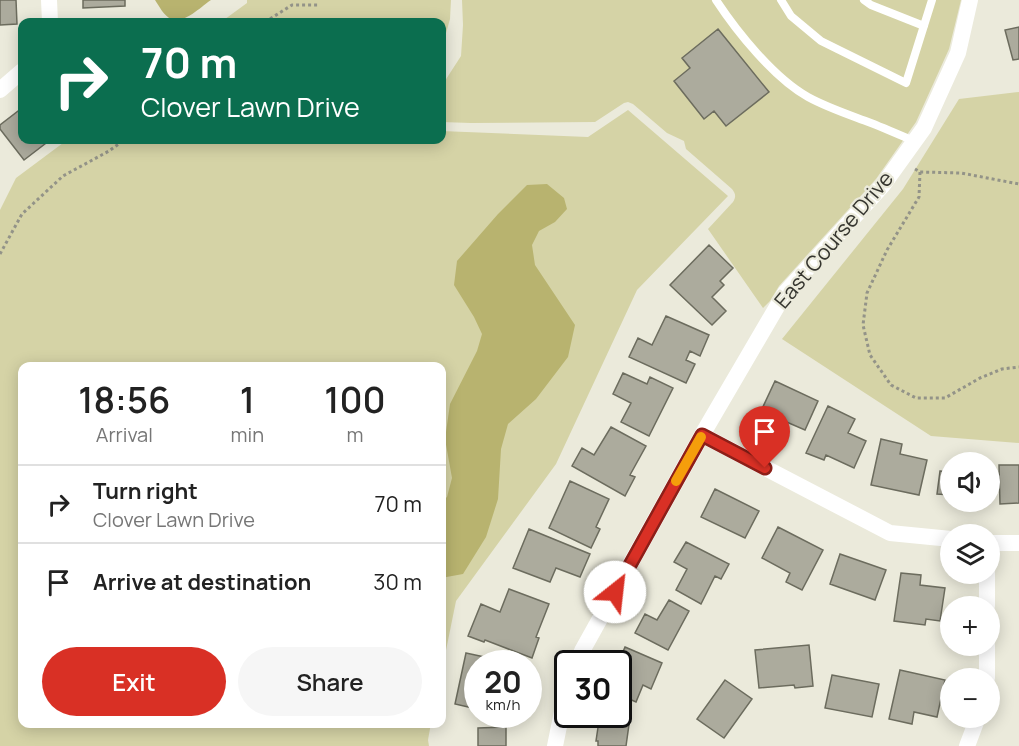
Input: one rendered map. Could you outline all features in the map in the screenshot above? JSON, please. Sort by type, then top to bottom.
[{"type":"street","points":[[49,0],[50,18]]},
{"type":"street","name":"East Course Drive","points":[[583,650],[702,435],[785,293],[883,185],[924,128],[958,53],[970,0]]},
{"type":"street","points":[[0,90],[18,74]]},
{"type":"street","points":[[702,435],[890,533],[940,538]]},
{"type":"street","points":[[1000,543],[1019,543]]},
{"type":"street","points":[[555,746],[559,728]]},
{"type":"street","points":[[967,746],[974,728]]},
{"type":"lane","points":[[716,0],[750,44],[790,85],[806,96],[832,108],[914,141]]},
{"type":"lane","points":[[781,0],[791,16],[821,41],[906,83],[932,0]]},
{"type":"lane","points":[[864,0],[871,5],[924,26]]},
{"type":"path","points":[[271,18],[292,5],[318,5]]},
{"type":"path","points":[[0,254],[22,214],[63,176],[118,144]]},
{"type":"path","points":[[1019,184],[961,173],[920,172],[919,197],[887,250],[867,293],[863,326],[870,355],[891,385],[916,398],[945,398],[980,378],[1002,369],[1019,366]]},
{"type":"shaded area","points":[[155,0],[211,0],[184,18],[169,18]]},
{"type":"shaded area","points":[[247,0],[451,0],[450,19],[446,33],[446,18],[226,18],[247,3]]},
{"type":"shaded area","points":[[462,0],[961,0],[949,49],[916,122],[876,179],[779,286],[763,308],[708,229],[735,199],[732,189],[686,149],[684,141],[667,133],[633,104],[624,103],[595,122],[446,122],[446,79],[461,56]]},
{"type":"shaded area","points":[[1019,92],[1019,443],[931,436],[782,339],[903,189],[959,99]]},
{"type":"shaded area","points":[[628,110],[728,196],[637,290],[556,464],[456,601],[446,650],[446,362],[18,362],[18,728],[430,728],[429,746],[0,746],[0,210],[16,178],[62,144],[446,144],[446,131],[588,137]]},
{"type":"shaded area","points":[[547,184],[564,198],[567,209],[555,222],[539,231],[532,245],[535,265],[575,325],[568,357],[536,399],[508,424],[501,449],[498,499],[486,537],[463,574],[446,577],[446,498],[452,478],[446,445],[450,404],[477,351],[482,334],[454,285],[457,261],[527,185]]},
{"type":"building","points":[[0,0],[16,0],[17,24],[0,25]]},
{"type":"building","points":[[83,0],[125,0],[125,6],[83,8]]},
{"type":"building","points":[[1019,27],[1019,59],[1013,60],[1005,30]]},
{"type":"building","points":[[718,29],[769,92],[726,126],[714,111],[704,119],[674,81],[690,68],[682,58]]},
{"type":"building","points":[[18,111],[18,144],[45,144],[24,160],[0,129],[0,125]]},
{"type":"building","points":[[709,245],[733,268],[720,281],[724,285],[712,297],[726,311],[712,325],[670,285]]},
{"type":"building","points":[[666,316],[709,335],[700,356],[690,351],[686,360],[695,364],[686,383],[629,357],[638,338],[652,345]]},
{"type":"building","points":[[623,373],[647,384],[650,377],[673,388],[649,436],[621,422],[631,403],[613,394]]},
{"type":"building","points":[[775,381],[818,401],[805,430],[761,411]]},
{"type":"building","points":[[828,406],[855,419],[848,433],[866,441],[854,468],[826,455],[824,460],[806,453]]},
{"type":"building","points":[[611,427],[646,446],[630,475],[635,477],[625,496],[572,466],[582,448],[594,455]]},
{"type":"building","points":[[881,439],[902,444],[900,454],[927,460],[919,495],[871,485]]},
{"type":"building","points":[[1000,465],[1019,465],[1019,503],[1000,504]]},
{"type":"building","points":[[940,471],[940,494],[937,494]]},
{"type":"building","points":[[570,481],[609,499],[596,527],[600,529],[591,548],[549,528]]},
{"type":"building","points":[[715,489],[759,511],[745,538],[701,517]]},
{"type":"building","points":[[778,527],[823,550],[802,590],[786,582],[790,573],[762,558]]},
{"type":"building","points":[[529,529],[590,554],[580,577],[556,568],[550,582],[513,568]]},
{"type":"building","points":[[686,542],[729,564],[721,579],[715,576],[701,604],[676,590],[687,569],[674,562]]},
{"type":"building","points":[[840,554],[886,570],[875,600],[830,584]]},
{"type":"building","points":[[901,573],[921,575],[920,585],[945,588],[944,596],[940,596],[940,621],[926,619],[925,625],[894,621]]},
{"type":"building","points":[[509,589],[549,604],[536,637],[539,638],[535,650],[511,650],[468,636],[481,604],[500,612]]},
{"type":"building","points":[[669,600],[689,611],[668,650],[635,633],[645,614],[657,620]]},
{"type":"building","points":[[809,645],[813,686],[759,688],[755,650]]},
{"type":"building","points":[[632,650],[662,663],[651,689],[643,685],[636,702],[632,700]]},
{"type":"building","points":[[464,662],[464,706],[455,704]]},
{"type":"building","points":[[900,670],[940,679],[940,703],[937,717],[914,712],[912,724],[889,719]]},
{"type":"building","points":[[832,675],[879,684],[872,717],[825,708]]},
{"type":"building","points":[[725,680],[752,699],[724,738],[697,719]]},
{"type":"building","points":[[478,728],[506,728],[506,746],[478,746]]},
{"type":"building","points":[[598,728],[628,728],[626,746],[598,746],[598,741],[596,741]]},
{"type":"slow traffic","points":[[676,481],[701,437]]},
{"type":"route","points":[[615,592],[702,435],[765,468]]}]
